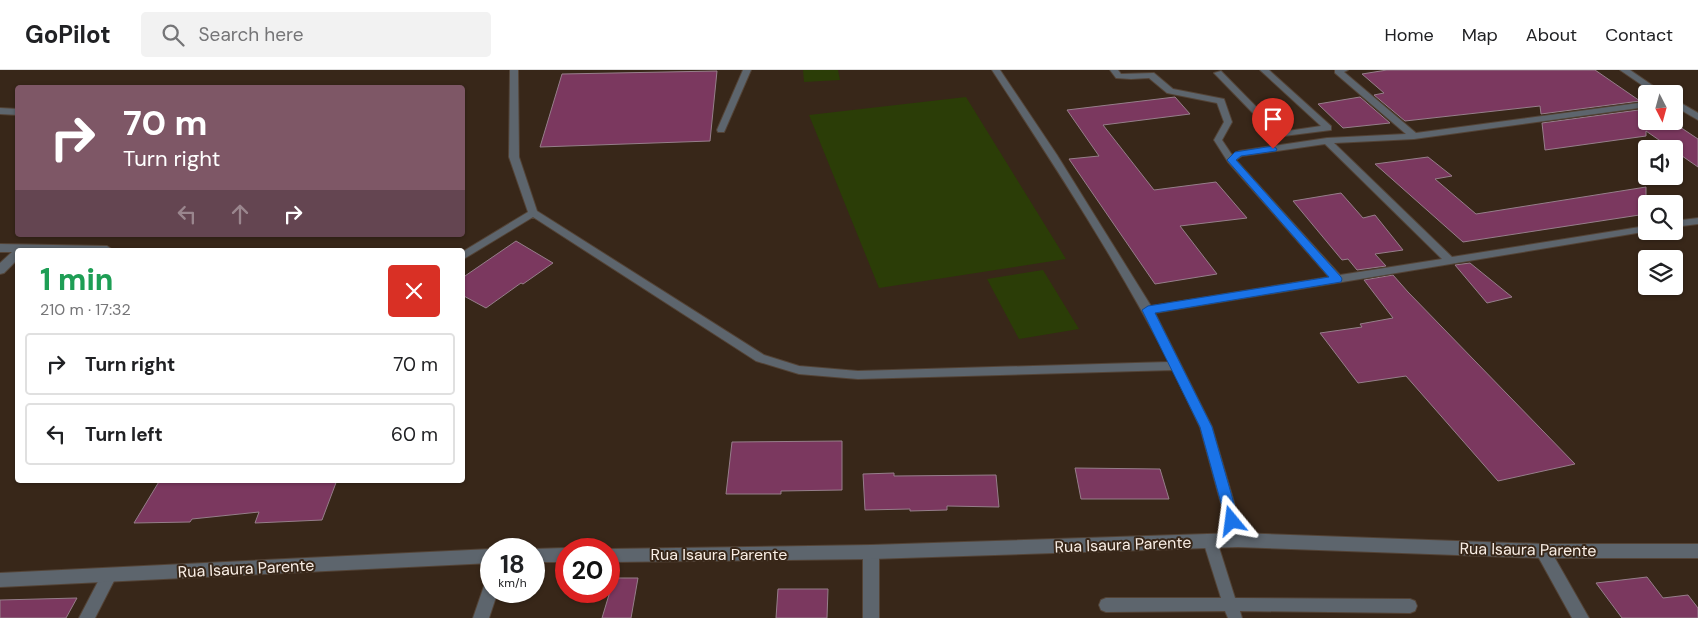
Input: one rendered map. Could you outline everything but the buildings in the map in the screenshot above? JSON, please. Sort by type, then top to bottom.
[{"type":"street","points":[[0,112],[15,112]]},
{"type":"street","points":[[0,248],[15,250]]},
{"type":"street","points":[[0,270],[15,254]]},
{"type":"street","name":"Rua Isaura Parente","points":[[620,555],[871,552],[1210,540],[1543,551],[1698,551]]},
{"type":"street","points":[[1543,551],[1581,618]]},
{"type":"street","points":[[871,552],[871,618]]},
{"type":"street","name":"Rua Isaura Parente","points":[[0,580],[480,557]]},
{"type":"street","points":[[87,618],[109,575]]},
{"type":"street","points":[[481,618],[486,603]]},
{"type":"lane","points":[[514,70],[514,157],[533,213],[760,358],[799,370],[858,375],[1177,366]]},
{"type":"lane","points":[[721,130],[748,70]]},
{"type":"lane","points":[[996,70],[1052,155],[1148,310],[1177,366],[1206,427],[1238,540]]},
{"type":"lane","points":[[1114,70],[1119,76],[1151,75],[1170,91],[1221,101],[1228,122],[1218,140],[1231,160],[1337,279]]},
{"type":"lane","points":[[1264,70],[1328,128],[1279,135]]},
{"type":"lane","points":[[1344,70],[1338,71],[1414,136]]},
{"type":"lane","points":[[1624,70],[1647,85]]},
{"type":"lane","points":[[1218,73],[1290,146]]},
{"type":"lane","points":[[1231,160],[1239,154],[1327,141],[1414,136],[1638,105]]},
{"type":"lane","points":[[1683,108],[1698,117]]},
{"type":"lane","points":[[1327,141],[1450,261]]},
{"type":"lane","points":[[465,254],[533,213]]},
{"type":"lane","points":[[1683,222],[1698,220]]},
{"type":"lane","points":[[1148,310],[1638,230]]},
{"type":"lane","points":[[1210,540],[1232,611]]},
{"type":"lane","points":[[1106,605],[1232,611],[1410,606]]},
{"type":"green space","points":[[803,70],[838,70],[840,80],[804,82]]},
{"type":"green space","points":[[966,97],[1066,259],[879,288],[809,115]]},
{"type":"green space","points":[[1043,270],[1079,329],[1019,339],[987,279]]},
{"type":"route","points":[[1232,521],[1206,427],[1148,310],[1337,279],[1231,160],[1239,154],[1273,149]]}]
